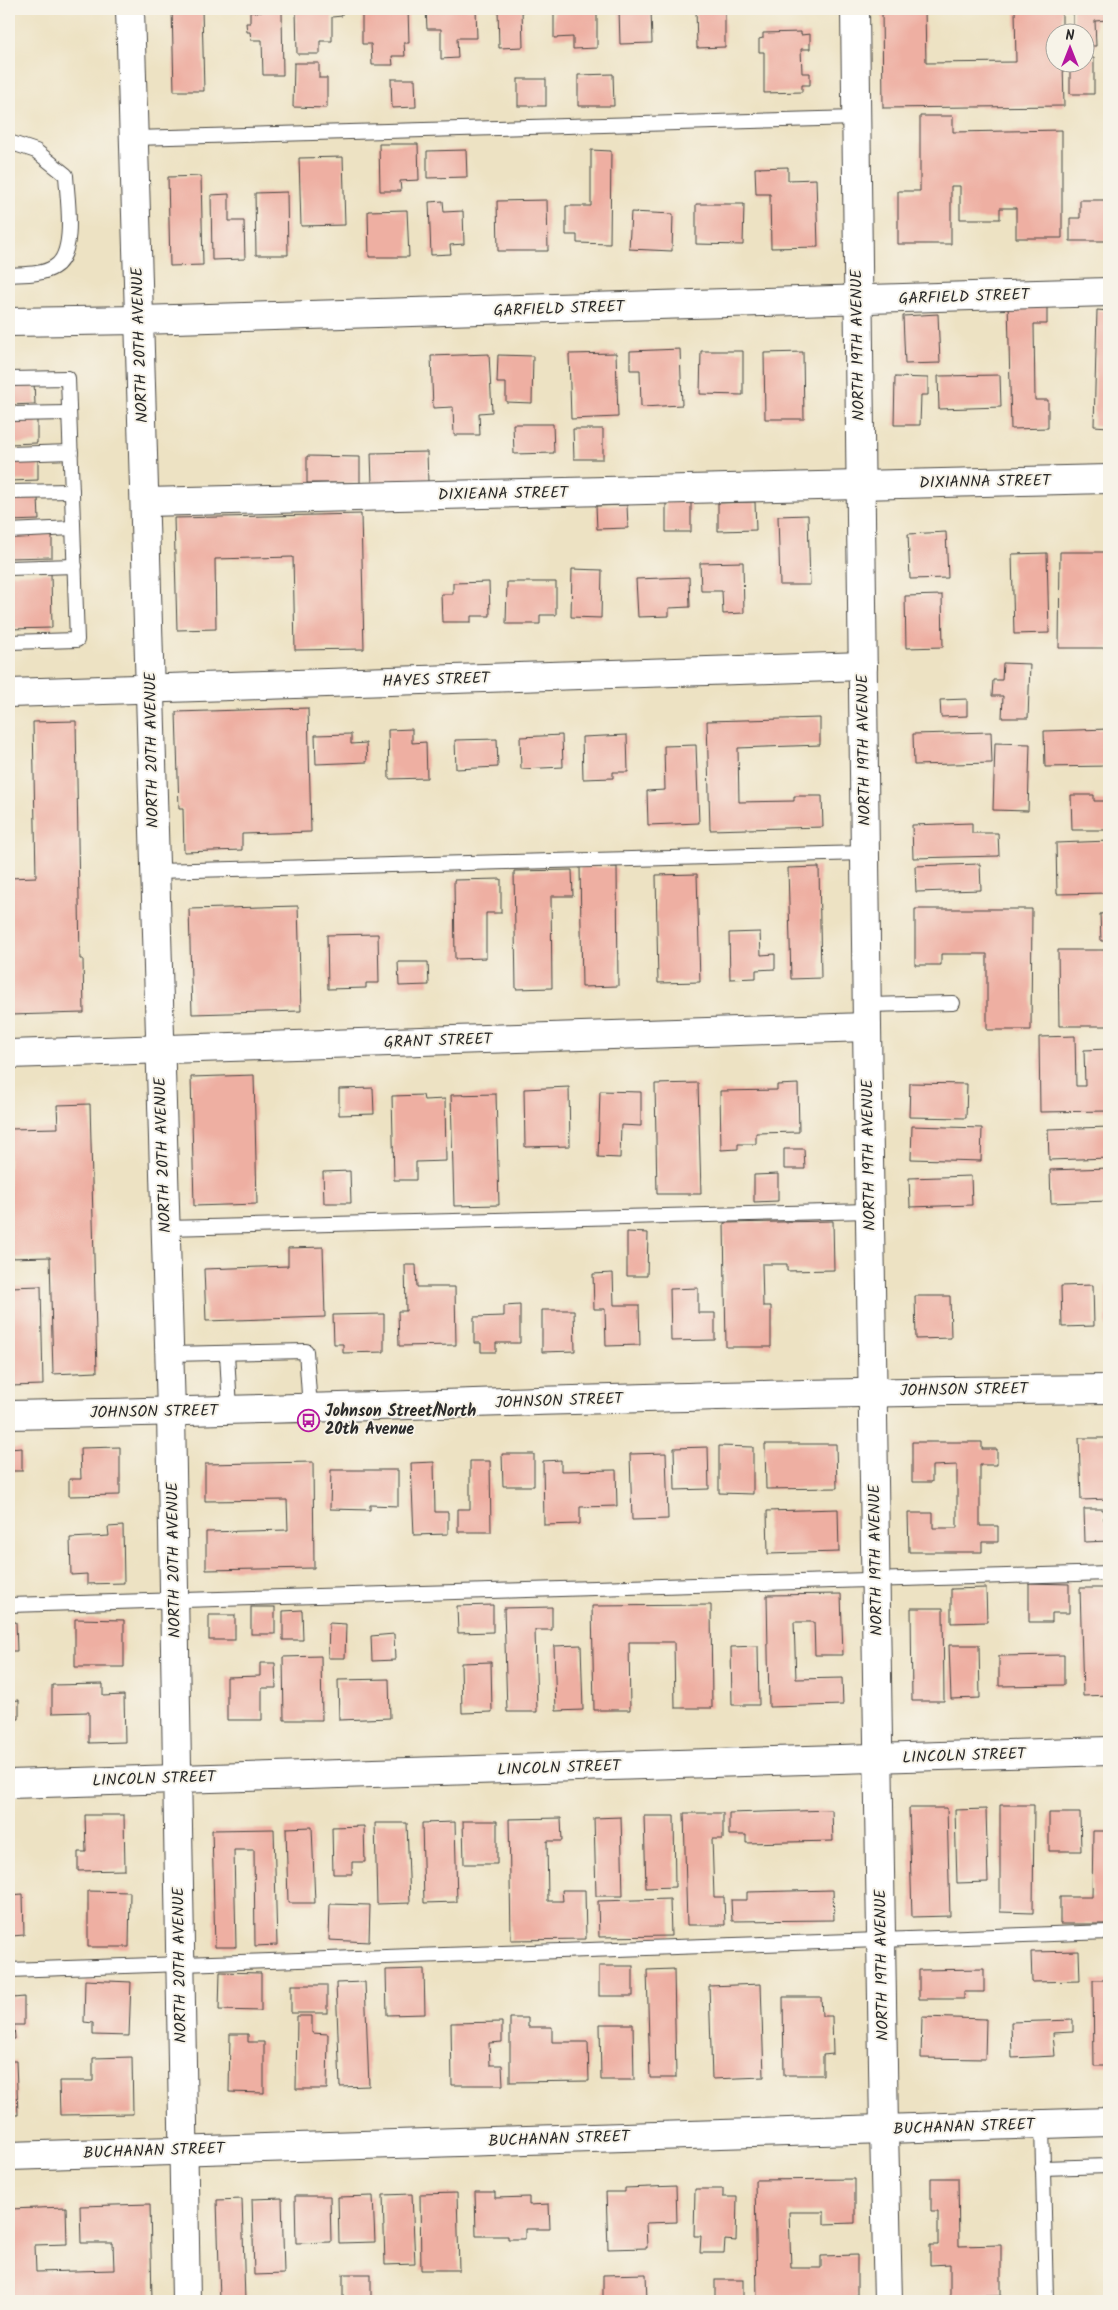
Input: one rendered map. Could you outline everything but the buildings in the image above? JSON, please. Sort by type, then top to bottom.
[{"type":"street","name":"NORTH 20TH AVENUE","points":[[130,9],[151,690],[159,1050],[170,1354],[186,2301]]},
{"type":"street","name":"NORTH 19TH AVENUE","points":[[855,9],[867,1016],[888,2301]]},
{"type":"street","name":"GARFIELD STREET","points":[[9,322],[139,320],[1109,292]]},
{"type":"street","name":"DIXIANNA STREET","points":[[861,485],[1109,480]]},
{"type":"street","name":"DIXIEANA STREET","points":[[145,502],[861,485]]},
{"type":"street","name":"HAYES STREET","points":[[9,693],[863,666]]},
{"type":"street","name":"GRANT STREET","points":[[9,1054],[159,1050],[867,1016]]},
{"type":"street","name":"JOHNSON STREET","points":[[9,1415],[310,1409],[874,1391],[1109,1389]]},
{"type":"street","name":"LINCOLN STREET","points":[[9,1784],[1109,1751]]},
{"type":"street","name":"BUCHANAN STREET","points":[[9,2156],[1109,2122]]},
{"type":"lane","points":[[134,138],[856,118]]},
{"type":"lane","points":[[9,142],[36,152],[66,175],[69,244],[63,258],[55,267],[30,274],[9,275]]},
{"type":"lane","points":[[9,379],[68,378],[77,640],[9,642]]},
{"type":"lane","points":[[9,414],[69,413]]},
{"type":"lane","points":[[9,454],[71,452]]},
{"type":"lane","points":[[9,492],[72,491]]},
{"type":"lane","points":[[9,531],[73,528]]},
{"type":"lane","points":[[9,568],[75,566]]},
{"type":"lane","points":[[155,871],[865,853]]},
{"type":"lane","points":[[867,1016],[953,1003]]},
{"type":"lane","points":[[165,1228],[870,1211]]},
{"type":"lane","points":[[170,1354],[306,1351],[310,1409]]},
{"type":"lane","points":[[227,1353],[230,1410]]},
{"type":"lane","points":[[9,1605],[1109,1573]]},
{"type":"lane","points":[[9,1970],[882,1938],[1109,1932]]},
{"type":"lane","points":[[1042,2124],[1046,2301]]},
{"type":"lane","points":[[1042,2168],[1109,2166]]},
{"type":"place","name":"Johnson Street/North 20th Avenue","points":[[309,1420]]}]
